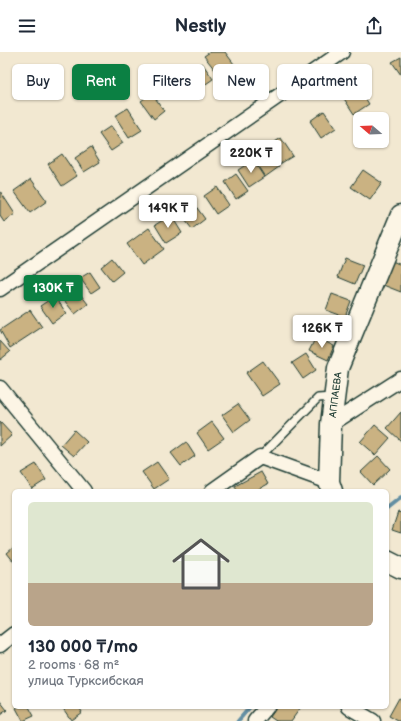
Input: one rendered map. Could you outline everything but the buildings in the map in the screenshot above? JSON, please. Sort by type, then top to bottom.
[{"type":"street","points":[[0,289],[342,52]]},
{"type":"street","name":"АППАЕВА","points":[[330,486],[331,424],[338,368],[401,215]]},
{"type":"street","points":[[331,424],[401,379]]},
{"type":"street","points":[[0,388],[82,489]]},
{"type":"street","points":[[215,489],[260,457],[330,486]]},
{"type":"street","points":[[389,562],[401,568]]},
{"type":"street","points":[[0,645],[12,636]]},
{"type":"street","points":[[255,721],[265,709]]},
{"type":"street","points":[[352,709],[373,721]]},
{"type":"lane","points":[[260,457],[318,398],[334,397]]},
{"type":"waterway","points":[[389,507],[401,498]]},
{"type":"waterway","points":[[238,721],[248,709]]}]
